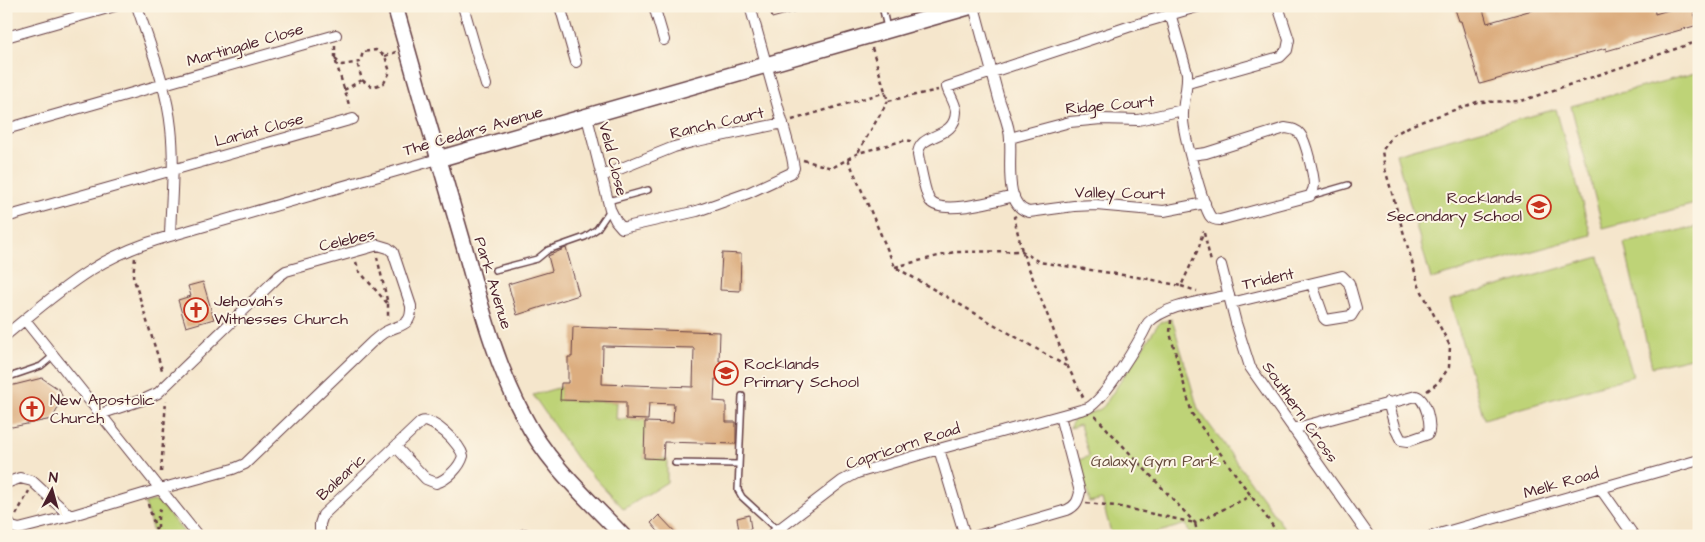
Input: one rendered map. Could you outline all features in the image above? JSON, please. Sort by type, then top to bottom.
[{"type":"street","points":[[6,38],[115,6]]},
{"type":"street","points":[[137,6],[162,84],[171,129],[170,236]]},
{"type":"street","points":[[463,6],[486,85]]},
{"type":"street","points":[[560,6],[576,62]]},
{"type":"street","points":[[654,6],[664,40]]},
{"type":"street","points":[[609,205],[620,227],[624,228],[698,211],[748,193],[793,171],[792,157],[783,122],[750,6]]},
{"type":"street","points":[[973,6],[1010,138],[1010,172],[1014,196],[1018,207],[1022,211]]},
{"type":"street","name":"The Cedars Avenue","points":[[6,335],[90,270],[136,247],[888,30],[926,12],[973,6]]},
{"type":"street","points":[[1014,196],[974,206],[941,207],[928,199],[918,148],[921,142],[944,132],[954,123],[956,112],[947,88],[1170,11],[1200,6]]},
{"type":"street","points":[[1188,82],[1280,57],[1287,50],[1289,40],[1278,6]]},
{"type":"street","name":"Park Avenue","points":[[397,7],[438,159],[486,324],[506,378],[524,418],[538,440],[572,482],[623,536]]},
{"type":"street","points":[[1170,11],[1188,73],[1183,110],[1185,133],[1191,155],[1205,203],[1210,216],[1213,219],[1220,220],[1310,196],[1314,188],[1314,180],[1303,139],[1294,129],[1286,128],[1206,153],[1191,155]]},
{"type":"street","name":"Martingale Close","points":[[6,129],[336,35]]},
{"type":"street","name":"Ridge Court","points":[[1010,138],[1070,122],[1101,119],[1138,120],[1183,110]]},
{"type":"street","name":"Veld Close","points":[[587,116],[609,205]]},
{"type":"street","name":"Lariat Close","points":[[6,217],[353,119]]},
{"type":"street","name":"Ranch Court","points":[[602,176],[674,147],[783,122]]},
{"type":"street","name":"Valley Court","points":[[1022,211],[1029,212],[1074,206],[1164,210],[1205,203]]},
{"type":"street","name":"Celebes","points":[[7,521],[12,527],[19,529],[70,516],[245,464],[372,342],[385,332],[402,326],[407,322],[412,313],[411,306],[393,252],[382,246],[374,246],[291,270],[279,276],[167,384],[151,397],[100,414]]},
{"type":"street","name":"Southern Cross","points":[[1217,267],[1230,299],[1250,367],[1369,536]]},
{"type":"street","name":"Trident","points":[[1230,299],[1312,284],[1339,276],[1345,278],[1349,283],[1356,305],[1355,312],[1351,316],[1326,320],[1312,284]]},
{"type":"street","name":"Capricorn Road","points":[[774,533],[842,481],[857,473],[939,448],[1088,408],[1095,404],[1107,389],[1148,323],[1154,317],[1162,312],[1173,309],[1230,299]]},
{"type":"street","points":[[25,320],[198,536]]},
{"type":"street","points":[[1293,428],[1388,402],[1413,396],[1420,397],[1424,402],[1430,431],[1425,436],[1404,441],[1399,437],[1388,402]]},
{"type":"street","points":[[977,536],[1073,508],[1080,492],[1060,416]]},
{"type":"street","name":"Balearic","points":[[320,536],[320,524],[324,515],[421,422],[426,420],[435,423],[459,447],[462,456],[459,465],[442,481],[436,483],[426,479],[396,446]]},
{"type":"street","points":[[939,448],[965,536]]},
{"type":"street","name":"Melk Road","points":[[1432,536],[1699,460]]},
{"type":"street","points":[[6,483],[20,478],[32,481],[70,516]]},
{"type":"street","points":[[1600,488],[1634,536]]},
{"type":"street","points":[[520,536],[525,534],[530,536]]},
{"type":"lane","points":[[884,7],[888,30]]},
{"type":"lane","points":[[1310,196],[1348,185]]},
{"type":"lane","points":[[609,205],[648,190]]},
{"type":"lane","name":"Veld Close","points":[[496,270],[536,259],[545,251],[591,234],[597,229],[609,205]]},
{"type":"lane","points":[[6,378],[41,366],[54,356]]},
{"type":"lane","points":[[742,396],[738,490],[774,533]]},
{"type":"lane","points":[[674,463],[738,464]]},
{"type":"path","points":[[336,35],[336,59],[353,119]]},
{"type":"path","points":[[1420,397],[1439,382],[1449,367],[1450,346],[1419,286],[1385,169],[1382,151],[1393,135],[1412,125],[1477,102],[1521,101],[1699,41]]},
{"type":"path","points":[[858,153],[888,101],[870,44]]},
{"type":"path","points":[[336,59],[342,65],[357,62],[360,62],[363,52],[376,50],[386,56],[390,72],[384,83],[372,87],[362,80],[357,62]]},
{"type":"path","points":[[386,56],[398,51]]},
{"type":"path","points":[[344,90],[362,80]]},
{"type":"path","points":[[888,101],[947,88]]},
{"type":"path","points":[[783,122],[886,92]]},
{"type":"path","points":[[792,157],[832,168],[858,153],[906,140],[921,142]]},
{"type":"path","points":[[848,159],[894,267],[1068,366]]},
{"type":"path","points":[[1022,211],[1014,217],[1022,251],[1068,366],[1088,408],[1196,523],[1198,536]]},
{"type":"path","points":[[894,267],[954,252],[1022,251],[1039,262],[1149,279],[1181,286],[1199,247],[1210,216]]},
{"type":"path","points":[[1204,231],[1217,267]]},
{"type":"path","points":[[374,246],[388,304],[388,325],[385,332]]},
{"type":"path","points":[[136,247],[133,276],[167,384],[160,489]]},
{"type":"path","points":[[353,252],[358,271],[388,304]]},
{"type":"path","points":[[1173,309],[1170,333],[1192,414],[1280,536]]},
{"type":"path","points":[[7,521],[14,518],[32,486],[32,481]]},
{"type":"path","points":[[144,493],[158,534]]},
{"type":"path","points":[[1077,502],[1116,506],[1196,523],[1251,496]]},
{"type":"path","points":[[158,534],[158,516],[162,505],[170,501]]},
{"type":"green space","points":[[1699,72],[1699,203],[1603,228],[1571,106]]},
{"type":"green space","points":[[1556,109],[1591,235],[1431,279],[1396,154]]},
{"type":"green space","points":[[1699,226],[1699,356],[1652,367],[1624,243]]},
{"type":"green space","points":[[1599,257],[1633,376],[1484,419],[1450,300]]},
{"type":"green space","name":"Galaxy Gym Park","points":[[1172,319],[1198,409],[1290,536],[1190,536],[1186,524],[1145,536],[1112,536],[1102,500],[1090,503],[1079,460],[1089,456],[1080,425],[1070,428],[1071,423],[1079,417],[1104,406],[1157,326],[1161,322]]},
{"type":"green space","points":[[561,387],[561,400],[617,402],[616,419],[646,420],[644,458],[667,459],[667,482],[624,509],[577,459],[533,395]]},
{"type":"green space","points":[[154,501],[160,504],[187,536],[154,536],[145,503]]},
{"type":"building","points":[[769,6],[804,6],[804,9],[772,18]]},
{"type":"building","points":[[1454,6],[1482,6],[1487,23],[1546,6],[1654,6],[1655,14],[1682,6],[1692,6],[1698,25],[1606,51],[1606,48],[1480,84],[1461,21],[1459,21]]},
{"type":"building","points":[[566,248],[579,295],[517,315],[508,284],[552,271],[548,256]]},
{"type":"building","points":[[722,253],[741,254],[740,291],[720,290]]},
{"type":"building","name":"Jehovah's Witnesses Church","points":[[203,282],[214,319],[186,327],[178,300],[191,296],[188,286]]},
{"type":"building","points":[[573,327],[720,332],[719,361],[724,361],[723,379],[715,379],[714,401],[726,402],[726,422],[736,422],[736,444],[664,442],[663,459],[644,458],[645,422],[673,423],[674,404],[649,403],[648,420],[626,419],[626,402],[560,400],[561,383],[568,383],[568,357],[572,357]],"holes":[[[603,346],[694,348],[693,387],[602,384]]]},
{"type":"building","name":"New Apostolic Church","points":[[42,378],[60,390],[63,399],[52,419],[12,427],[6,424],[6,387]]},
{"type":"building","points":[[659,515],[679,536],[662,536],[651,523]]},
{"type":"building","points":[[749,515],[751,529],[739,531],[737,518]]},
{"type":"place","name":"Rocklands Secondary School","points":[[1539,207]]},
{"type":"place","name":"Jehovah's Witnesses Church","points":[[196,310]]},
{"type":"place","name":"Rocklands Primary School","points":[[726,373]]},
{"type":"place","name":"New Apostolic Church","points":[[32,409]]}]
